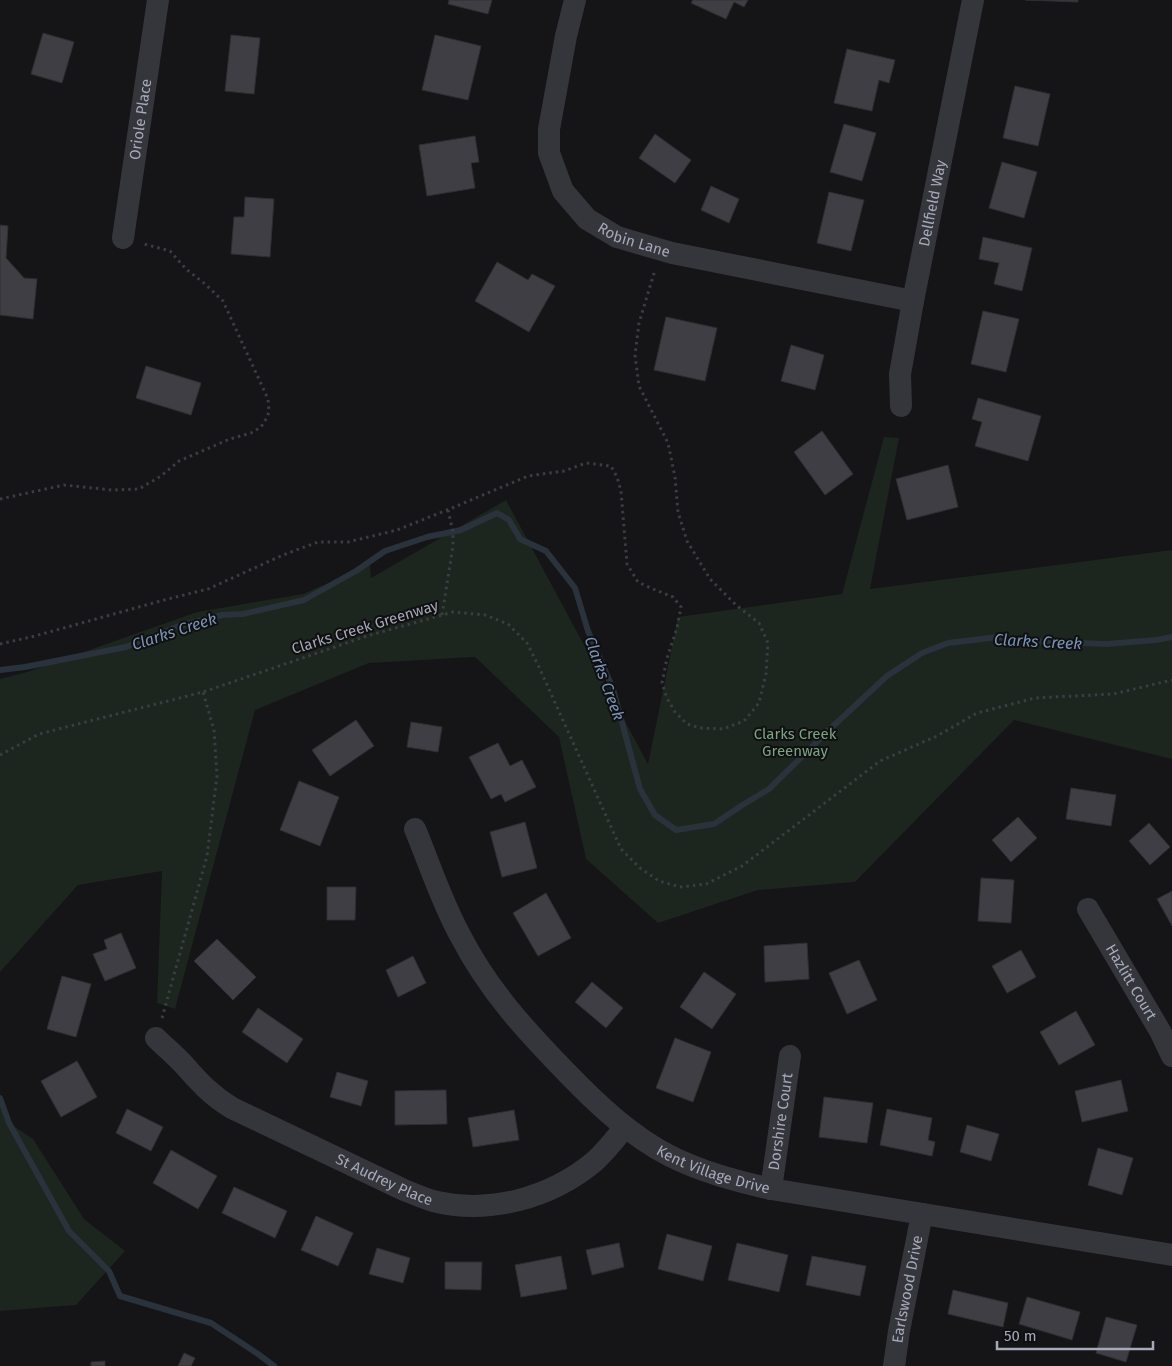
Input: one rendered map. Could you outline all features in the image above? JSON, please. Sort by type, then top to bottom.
[{"type":"street","name":"Oriole Place","points":[[123,238],[158,0]]},
{"type":"street","name":"Robin Lane","points":[[576,0],[566,36],[549,129],[549,153],[563,190],[588,219],[617,238],[661,250],[913,301]]},
{"type":"street","name":"Dellfield Way","points":[[901,406],[900,374],[973,0]]},
{"type":"street","name":"Kent Village Drive","points":[[415,829],[449,914],[485,980],[507,1009],[546,1052],[595,1101],[625,1127],[652,1146],[701,1170],[738,1182],[771,1189],[1172,1256]]},
{"type":"street","name":"Hazlitt Court","points":[[1088,909],[1160,1031],[1172,1056]]},
{"type":"street","name":"St Audrey Place","points":[[156,1038],[196,1080],[219,1100],[232,1108],[404,1190],[434,1201],[465,1205],[498,1205],[543,1193],[570,1179],[595,1161],[625,1127]]},
{"type":"street","name":"Dorshire Court","points":[[771,1189],[790,1056]]},
{"type":"street","name":"Earlswood Drive","points":[[894,1366],[922,1214]]},
{"type":"path","points":[[0,499],[64,485],[112,490],[139,489],[161,476],[179,461],[230,439],[251,433],[261,427],[266,419],[269,412],[268,398],[223,301],[186,269],[170,251],[123,238]]},
{"type":"path","points":[[0,644],[208,589],[283,555],[318,542],[348,542],[397,530],[528,476],[564,471],[586,463],[611,466],[617,477],[626,546],[626,564],[638,582],[673,597],[681,607],[677,628],[666,658],[662,683],[667,698],[675,712],[687,724],[700,728],[722,729],[744,721],[758,703],[766,674],[768,643],[759,623],[736,605],[710,579],[687,541],[678,512],[675,477],[668,443],[638,386],[635,355],[639,323],[661,250]]},
{"type":"path","points":[[442,615],[453,546],[453,532],[448,510]]},
{"type":"path","name":"Clarks Creek Greenway","points":[[0,755],[39,734],[203,692],[367,636],[453,612],[485,615],[508,624],[527,643],[621,849],[640,868],[659,882],[680,887],[706,884],[742,866],[880,762],[937,736],[977,713],[1035,698],[1113,694],[1172,680]]},
{"type":"path","points":[[156,1038],[207,856],[217,776],[214,730],[203,692]]},
{"type":"green space","name":"Clarks Creek Greenway","points":[[884,437],[899,438],[870,589],[1172,550],[1172,759],[1014,720],[855,882],[758,890],[658,923],[586,859],[559,737],[475,657],[369,663],[255,710],[175,1009],[157,1003],[162,871],[78,885],[0,972],[0,679],[27,672],[197,612],[303,594],[370,565],[371,578],[506,500],[648,764],[678,617],[842,594]]},
{"type":"green space","points":[[0,1107],[9,1123],[33,1139],[84,1219],[125,1251],[76,1305],[0,1311]]},
{"type":"building","points":[[449,0],[492,0],[488,14],[448,4]]},
{"type":"building","points":[[693,0],[748,0],[744,7],[734,2],[726,19],[691,3]]},
{"type":"building","points":[[1025,0],[1078,0],[1078,2]]},
{"type":"building","points":[[43,33],[74,42],[62,83],[31,74]]},
{"type":"building","points":[[231,35],[260,38],[254,94],[225,91]]},
{"type":"building","points":[[435,35],[481,46],[468,100],[422,90]]},
{"type":"building","points":[[847,49],[895,60],[889,83],[879,80],[872,111],[834,103]]},
{"type":"building","points":[[1015,86],[1050,94],[1038,146],[1003,138]]},
{"type":"building","points":[[844,124],[876,133],[862,181],[830,172]]},
{"type":"building","points":[[655,134],[691,160],[675,183],[639,158]]},
{"type":"building","points":[[475,136],[479,162],[471,163],[475,188],[427,196],[419,145]]},
{"type":"building","points":[[1002,162],[1037,172],[1024,218],[989,208]]},
{"type":"building","points":[[711,186],[739,199],[729,223],[701,210]]},
{"type":"building","points":[[829,192],[864,200],[851,251],[817,243]]},
{"type":"building","points":[[245,197],[274,199],[270,257],[231,254],[234,217],[244,217]]},
{"type":"building","points":[[0,225],[8,226],[6,258],[24,278],[37,279],[33,319],[0,315]]},
{"type":"building","points":[[983,237],[1032,248],[1022,291],[994,284],[999,263],[979,259]]},
{"type":"building","points":[[497,262],[528,280],[532,274],[555,286],[529,332],[475,301]]},
{"type":"building","points":[[983,311],[1019,319],[1006,372],[971,364]]},
{"type":"building","points":[[666,317],[717,328],[705,381],[654,370]]},
{"type":"building","points":[[791,345],[824,355],[815,390],[781,381]]},
{"type":"building","points":[[146,366],[201,383],[191,415],[136,398]]},
{"type":"building","points":[[978,398],[1041,416],[1028,461],[975,446],[982,422],[972,419]]},
{"type":"building","points":[[822,431],[853,474],[825,495],[794,452]]},
{"type":"building","points":[[948,465],[958,507],[907,520],[896,479]]},
{"type":"building","points":[[356,720],[374,746],[330,776],[312,750]]},
{"type":"building","points":[[411,722],[442,727],[438,752],[407,747]]},
{"type":"building","points":[[498,743],[510,766],[522,760],[536,787],[505,802],[501,794],[491,799],[469,757]]},
{"type":"building","points":[[299,781],[339,797],[320,846],[280,830]]},
{"type":"building","points":[[1071,788],[1116,795],[1111,826],[1066,819]]},
{"type":"building","points":[[1018,817],[1037,838],[1011,862],[992,840]]},
{"type":"building","points":[[525,822],[537,868],[502,877],[490,832]]},
{"type":"building","points":[[1149,823],[1170,847],[1150,865],[1129,841]]},
{"type":"building","points":[[981,878],[1014,880],[1011,923],[978,921]]},
{"type":"building","points":[[327,887],[356,887],[355,920],[327,920]]},
{"type":"building","points":[[1172,891],[1172,926],[1157,899]]},
{"type":"building","points":[[546,893],[571,938],[538,956],[513,913]]},
{"type":"building","points":[[121,933],[136,968],[105,981],[93,954],[107,949],[104,940]]},
{"type":"building","points":[[217,939],[256,977],[233,1000],[194,961]]},
{"type":"building","points":[[807,943],[809,979],[765,982],[764,946]]},
{"type":"building","points":[[1021,950],[1036,977],[1007,993],[992,966]]},
{"type":"building","points":[[413,956],[426,983],[398,997],[386,970]]},
{"type":"building","points":[[859,960],[877,1000],[847,1014],[829,973]]},
{"type":"building","points":[[704,972],[736,994],[712,1029],[680,1007]]},
{"type":"building","points":[[62,976],[91,984],[76,1037],[47,1029]]},
{"type":"building","points":[[592,982],[623,1008],[606,1028],[575,1002]]},
{"type":"building","points":[[258,1008],[303,1039],[287,1063],[242,1032]]},
{"type":"building","points":[[1076,1011],[1095,1045],[1059,1065],[1040,1032]]},
{"type":"building","points":[[675,1038],[711,1052],[693,1102],[656,1088]]},
{"type":"building","points":[[77,1061],[97,1097],[61,1117],[41,1081]]},
{"type":"building","points":[[337,1072],[368,1081],[361,1106],[330,1097]]},
{"type":"building","points":[[1121,1080],[1128,1111],[1082,1122],[1075,1091]]},
{"type":"building","points":[[446,1090],[447,1124],[395,1125],[395,1091]]},
{"type":"building","points":[[824,1097],[873,1103],[867,1143],[819,1137]]},
{"type":"building","points":[[127,1109],[163,1127],[151,1151],[116,1133]]},
{"type":"building","points":[[887,1109],[932,1118],[928,1140],[935,1142],[932,1156],[880,1145]]},
{"type":"building","points":[[514,1110],[519,1140],[473,1147],[468,1118]]},
{"type":"building","points":[[967,1125],[999,1134],[991,1161],[960,1152]]},
{"type":"building","points":[[1098,1148],[1133,1158],[1122,1195],[1088,1185]]},
{"type":"building","points":[[171,1150],[217,1176],[198,1209],[153,1183]]},
{"type":"building","points":[[234,1187],[287,1211],[275,1238],[222,1213]]},
{"type":"building","points":[[316,1216],[353,1233],[338,1266],[301,1250]]},
{"type":"building","points":[[667,1234],[712,1246],[703,1281],[658,1269]]},
{"type":"building","points":[[619,1243],[624,1267],[592,1275],[586,1250]]},
{"type":"building","points":[[737,1243],[788,1255],[779,1292],[728,1280]]},
{"type":"building","points":[[377,1248],[410,1258],[403,1283],[369,1274]]},
{"type":"building","points":[[561,1256],[567,1289],[521,1297],[515,1265]]},
{"type":"building","points":[[812,1256],[866,1266],[860,1296],[806,1285]]},
{"type":"building","points":[[445,1262],[482,1262],[481,1290],[445,1289]]},
{"type":"building","points":[[953,1290],[1008,1303],[1003,1327],[948,1314]]},
{"type":"building","points":[[1027,1297],[1080,1312],[1072,1340],[1019,1324]]},
{"type":"building","points":[[1106,1317],[1137,1325],[1126,1362],[1096,1353]]},
{"type":"building","points":[[184,1353],[195,1358],[191,1366],[178,1366]]},
{"type":"building","points":[[105,1361],[105,1366],[91,1366],[91,1362]]},
{"type":"waterway","name":"Clarks Creek","points":[[0,670],[25,667],[126,647],[179,626],[222,615],[243,614],[304,600],[356,571],[385,551],[427,537],[461,530],[497,513],[509,520],[520,539],[546,551],[575,588],[588,631],[613,689],[640,789],[655,815],[676,830],[714,824],[769,789],[887,676],[922,653],[948,643],[998,637],[1028,641],[1107,644],[1172,637]]},
{"type":"waterway","points":[[0,1098],[9,1123],[69,1231],[109,1271],[120,1296],[211,1323],[274,1366]]}]
